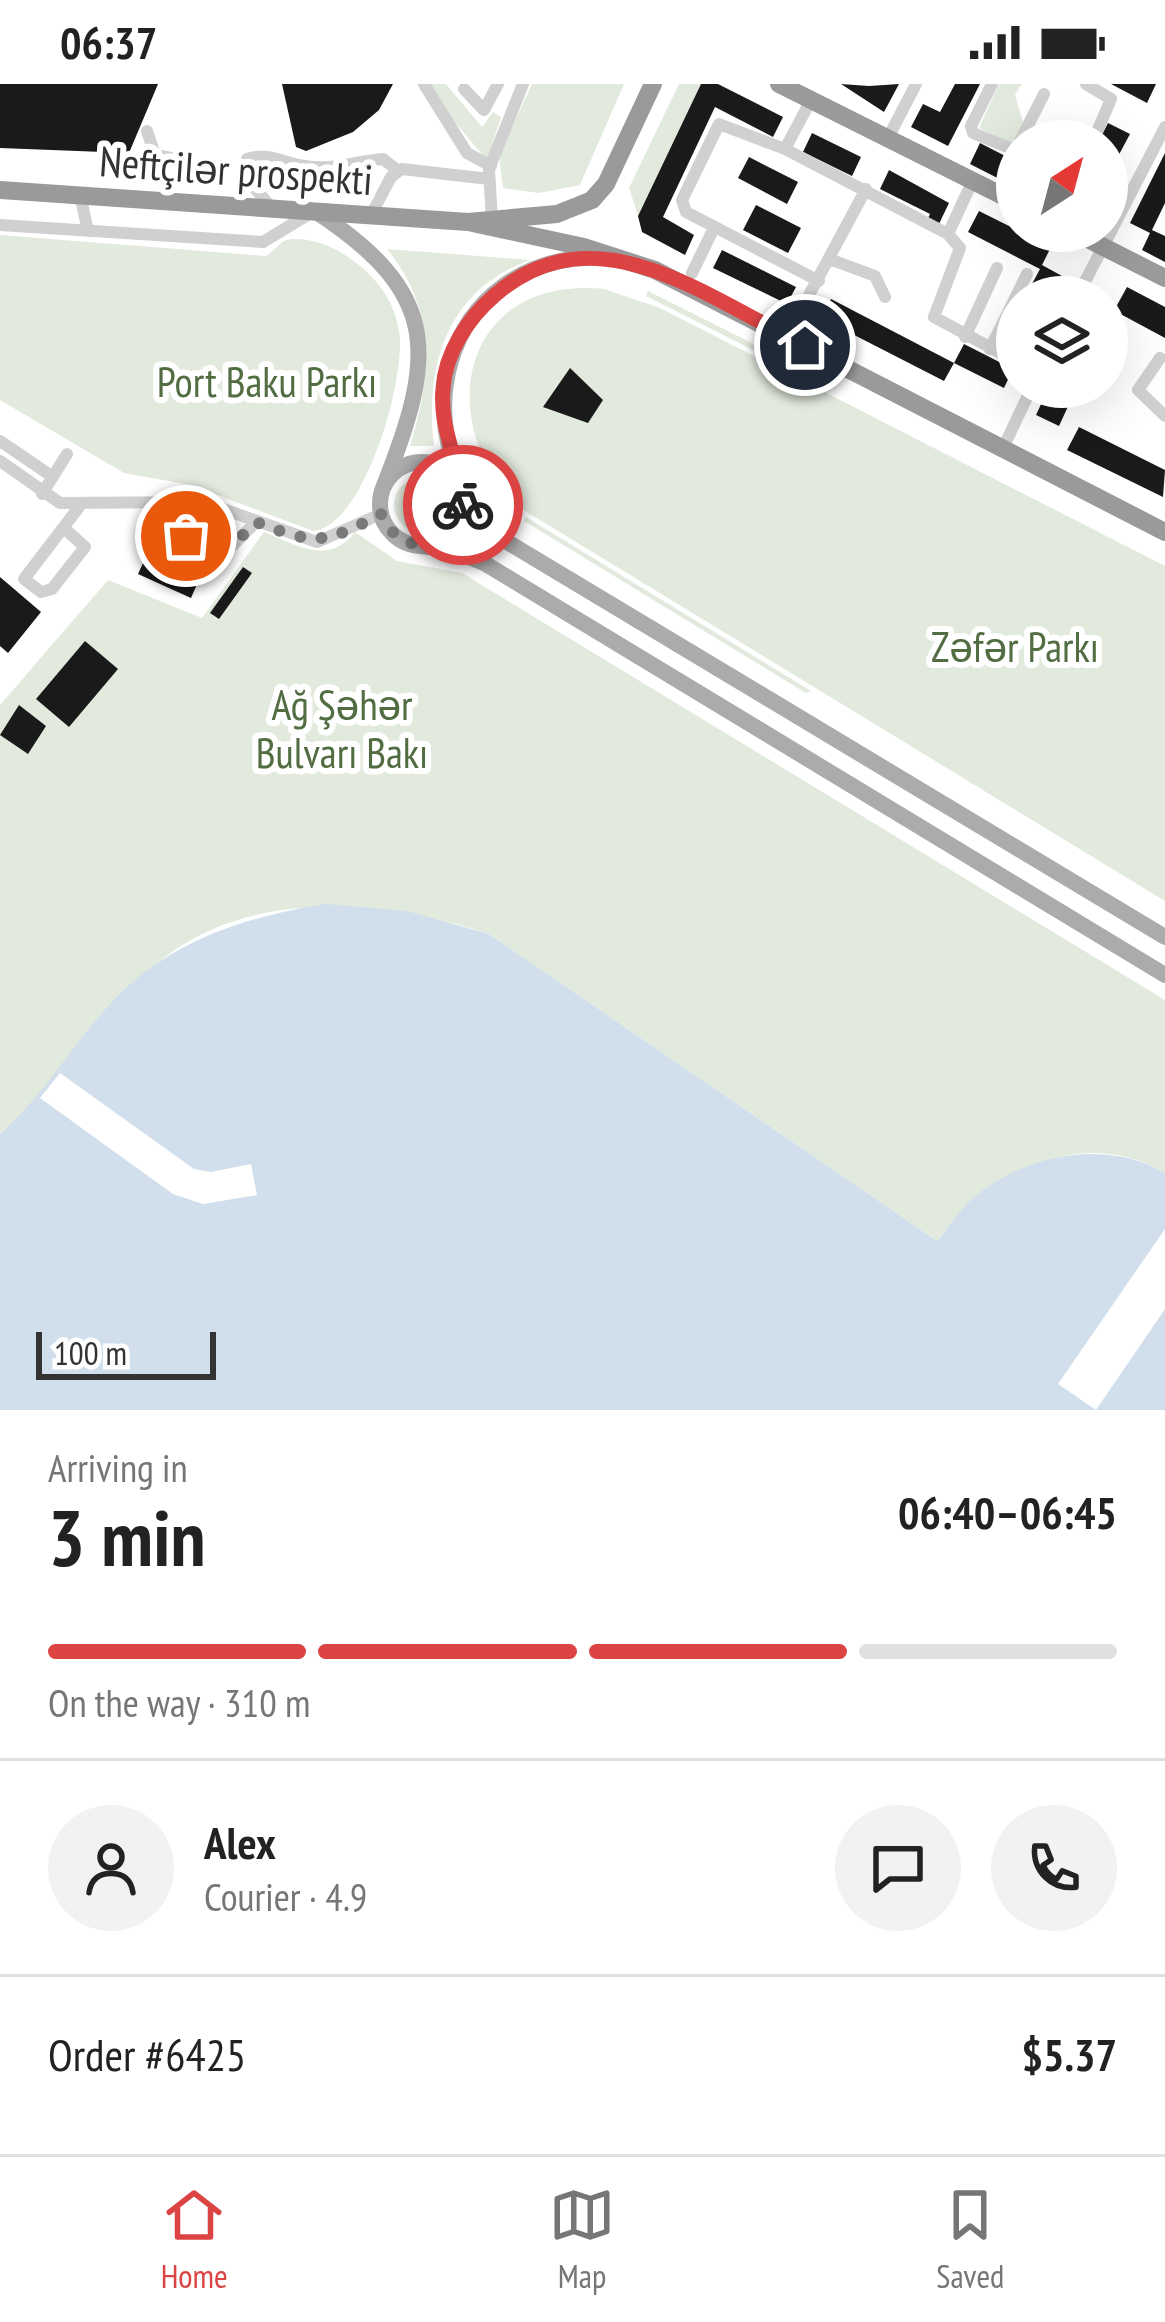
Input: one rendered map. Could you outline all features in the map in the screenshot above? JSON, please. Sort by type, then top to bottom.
[{"type":"highway","points":[[467,222],[557,214],[592,200],[613,172],[653,84]]},
{"type":"highway","points":[[779,84],[996,192]]},
{"type":"highway","name":"Neftçilər prospekti","points":[[0,190],[467,222]]},
{"type":"highway","points":[[467,222],[622,258],[787,336],[1165,532]]},
{"type":"highway","points":[[1112,252],[1165,278]]},
{"type":"main road","points":[[315,211],[392,272],[419,335],[414,397],[383,488],[381,514],[395,536],[484,563],[1165,975]]},
{"type":"main road","points":[[420,546],[447,538],[463,515],[444,428],[442,392],[449,359],[467,325],[499,291],[528,272],[570,259],[622,258]]},
{"type":"main road","points":[[383,488],[391,476],[415,462],[442,467],[474,509],[509,543],[1165,938]]},
{"type":"street","points":[[424,84],[467,153],[490,172]]},
{"type":"street","points":[[464,86],[483,111],[499,84]]},
{"type":"street","points":[[492,221],[490,172],[523,84]]},
{"type":"street","points":[[888,137],[916,84]]},
{"type":"street","points":[[992,84],[971,126],[974,133],[996,140]]},
{"type":"street","points":[[1086,84],[1111,99],[1102,120]]},
{"type":"street","points":[[1031,120],[1044,94]]},
{"type":"street","points":[[785,149],[811,100]]},
{"type":"street","points":[[819,281],[686,212],[682,200],[719,124],[785,149],[948,234],[961,248],[933,313],[965,337],[996,352]]},
{"type":"street","points":[[1128,197],[1165,127]]},
{"type":"street","points":[[147,130],[155,155],[187,161]]},
{"type":"street","points":[[272,208],[245,177],[247,160],[267,156],[308,167],[334,167],[383,159],[397,170],[490,172]]},
{"type":"street","points":[[371,215],[397,170]]},
{"type":"street","points":[[948,234],[973,180]]},
{"type":"street","points":[[787,336],[832,260],[866,189]]},
{"type":"street","points":[[80,195],[88,231]]},
{"type":"street","points":[[0,225],[263,242],[315,211]]},
{"type":"street","points":[[692,273],[713,230]]},
{"type":"street","points":[[832,260],[871,273],[885,297]]},
{"type":"street","points":[[965,337],[997,268]]},
{"type":"street","points":[[990,349],[1027,274]]},
{"type":"street","points":[[1160,358],[1138,390],[1165,416]]},
{"type":"street","points":[[1003,448],[1022,408]]},
{"type":"street","points":[[0,441],[53,477]]},
{"type":"street","points":[[44,500],[68,454]]},
{"type":"street","points":[[0,461],[44,500],[80,507],[203,502],[317,542],[381,514]]},
{"type":"street","points":[[65,529],[85,547],[52,589],[41,592],[24,579],[80,507]]},
{"type":"street","points":[[160,526],[229,549],[256,522]]},
{"type":"green space","points":[[430,84],[446,84],[482,127],[493,112],[501,117],[487,160],[441,106]]},
{"type":"green space","points":[[532,84],[624,84],[580,185],[539,193],[503,188],[499,155]]},
{"type":"green space","points":[[679,84],[701,84],[638,215],[629,188]]},
{"type":"green space","points":[[999,84],[1022,84],[1015,95],[1022,120],[996,120],[996,136],[979,128]]},
{"type":"green space","name":"Port Baku Parkı","points":[[0,235],[266,256],[284,241],[300,239],[329,246],[361,267],[392,306],[400,352],[389,413],[350,504],[332,523],[313,531],[191,485],[124,473],[0,400]]},
{"type":"green space","points":[[387,249],[531,260],[479,290],[447,334],[433,388],[434,446],[410,446],[423,393],[425,343],[415,296]]},
{"type":"green space","name":"Zəfər Parkı","points":[[604,289],[660,308],[1165,566],[1165,901],[512,503],[487,466],[473,428],[470,391],[477,356],[494,326],[521,304],[557,291]]},
{"type":"green space","points":[[648,291],[803,369],[801,374],[646,296]]},
{"type":"green space","points":[[421,478],[440,486],[448,505],[440,524],[421,532],[402,524],[394,505],[402,486]]},
{"type":"green space","points":[[526,517],[811,691],[806,693],[524,521]]},
{"type":"green space","name":"Ağ Şəhər Bulvarı Bakı","points":[[264,532],[300,547],[323,550],[345,542],[355,532],[397,561],[462,573],[1165,1000],[1165,1173],[1134,1159],[1102,1153],[1040,1163],[983,1194],[937,1241],[489,934],[358,907],[267,912],[225,924],[185,944],[149,971],[0,1134],[0,705],[108,580],[202,618]]},
{"type":"water","points":[[326,904],[407,911],[489,934],[937,1241],[973,1198],[1016,1171],[1041,1162],[1066,1156],[1118,1156],[1165,1173],[1165,1410],[0,1410],[0,1134],[113,1001],[159,962],[239,924]]},
{"type":"pier","points":[[60,1073],[194,1169],[211,1172],[251,1164],[257,1195],[203,1204],[173,1194],[40,1098]]},
{"type":"pier","points":[[1165,1229],[1165,1309],[1096,1410],[1058,1384]]},
{"type":"building","points":[[0,84],[158,84],[129,153],[0,148]]},
{"type":"building","points":[[282,84],[393,84],[379,110],[353,132],[306,151],[296,147]]},
{"type":"building","points":[[701,84],[718,84],[783,117],[773,137],[715,107],[663,217],[694,235],[685,255],[642,232],[638,216]]},
{"type":"building","points":[[841,84],[869,86],[899,84],[884,112]]},
{"type":"building","points":[[955,84],[980,84],[948,146],[911,127],[923,104],[940,112]]},
{"type":"building","points":[[1111,84],[1156,84],[1147,103]]},
{"type":"building","points":[[812,133],[861,157],[852,176],[803,152]]},
{"type":"building","points":[[980,143],[996,151],[996,177],[970,164]]},
{"type":"building","points":[[1165,153],[1165,203],[1152,230],[1165,236],[1165,262],[1142,250],[1150,233],[1130,223]]},
{"type":"building","points":[[749,157],[798,182],[787,204],[738,178]]},
{"type":"building","points":[[889,170],[949,203],[938,226],[927,220],[930,214],[880,189]]},
{"type":"building","points":[[756,205],[801,228],[788,253],[743,230]]},
{"type":"building","points":[[979,211],[996,220],[996,246],[968,232]]},
{"type":"building","points":[[722,250],[796,287],[787,304],[713,268]]},
{"type":"building","points":[[1007,252],[1048,252],[1042,265],[1062,276],[1036,276],[1040,269]]},
{"type":"building","points":[[1128,288],[1165,307],[1165,338],[1128,318]]},
{"type":"building","points":[[831,299],[954,363],[944,381],[821,318]]},
{"type":"building","points":[[964,344],[996,360],[996,384],[954,363]]},
{"type":"building","points":[[570,368],[603,400],[588,423],[543,407]]},
{"type":"building","points":[[1039,408],[1067,408],[1059,426],[1036,415]]},
{"type":"building","points":[[1079,427],[1165,470],[1163,497],[1067,450]]},
{"type":"building","points":[[156,535],[208,559],[191,598],[138,574]]},
{"type":"building","points":[[243,567],[252,573],[219,619],[210,613]]},
{"type":"building","points":[[0,577],[41,612],[8,653],[0,646]]},
{"type":"building","points":[[85,641],[118,669],[69,727],[36,699]]},
{"type":"building","points":[[19,705],[46,726],[28,754],[0,735]]},
{"type":"way so far","points":[[186,536],[229,549],[256,522],[305,540],[327,541],[381,514],[395,536],[420,546],[447,538],[457,528],[463,505]]},
{"type":"route","points":[[463,505],[444,428],[444,375],[467,325],[484,304],[528,272],[590,256],[622,258],[805,345]]}]
